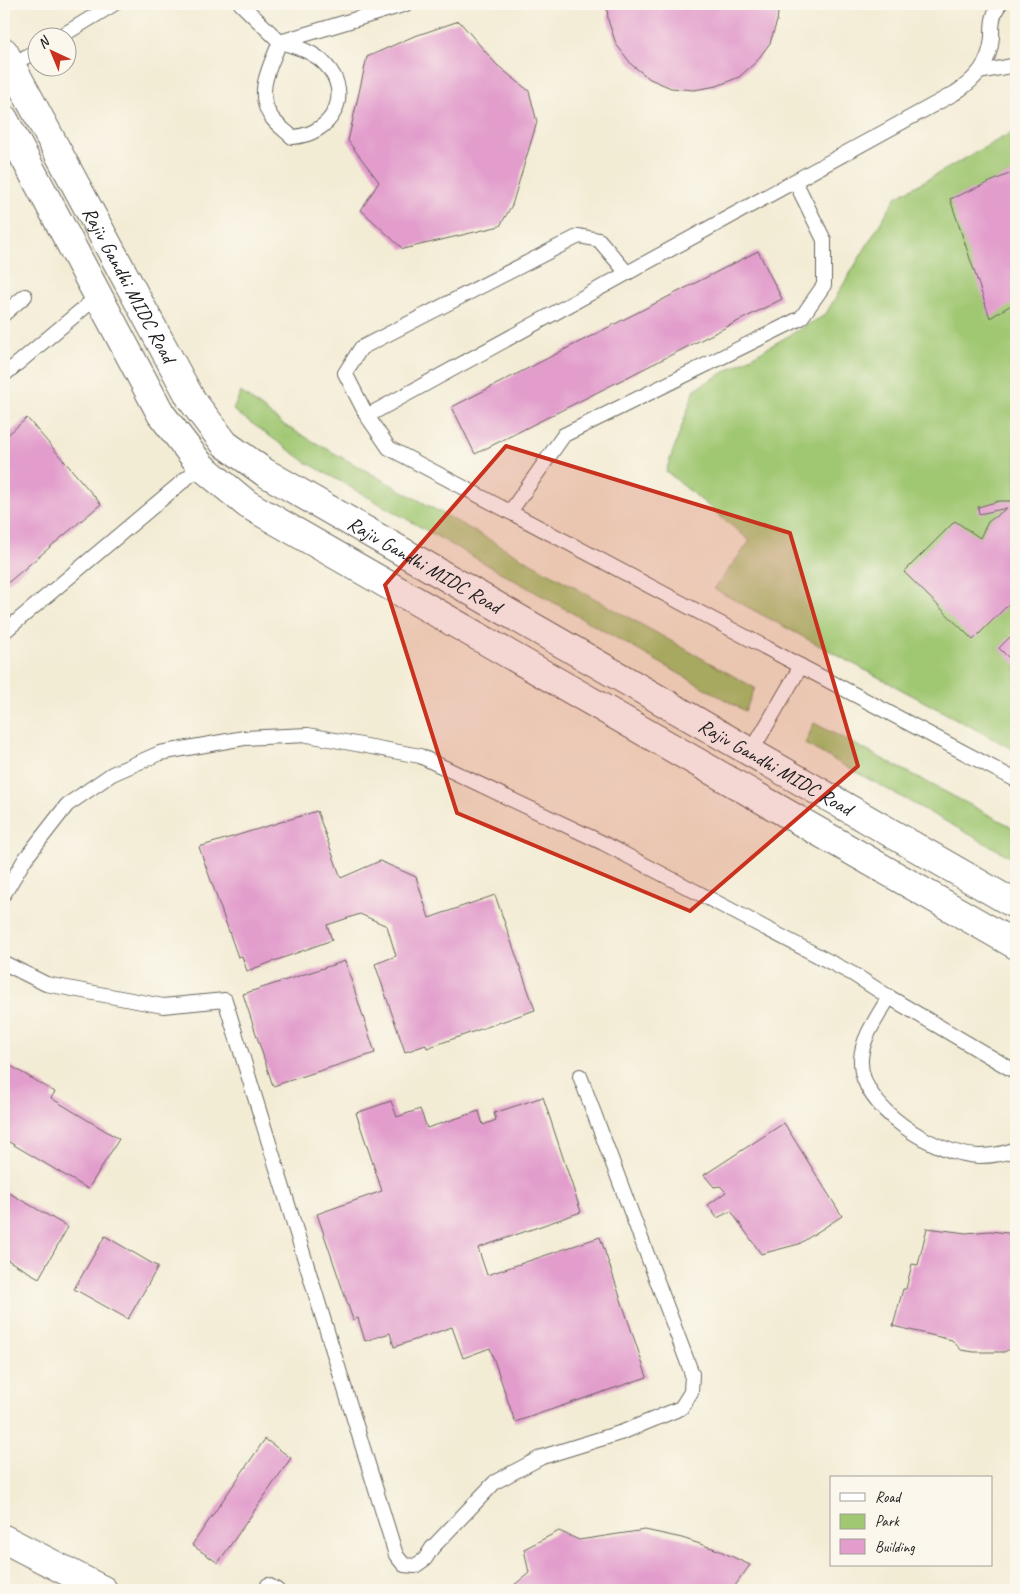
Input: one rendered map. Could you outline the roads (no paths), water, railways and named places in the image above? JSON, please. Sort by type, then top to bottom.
[{"type":"main road","name":"Rajiv Gandhi MIDC Road","points":[[6,62],[191,399],[225,444],[264,472],[1016,905]]},
{"type":"main road","name":"Rajiv Gandhi MIDC Road","points":[[8,136],[98,296],[161,414],[201,466],[247,504],[1016,945]]},
{"type":"main road","points":[[4,1539],[103,1590]]},
{"type":"lane","points":[[74,28],[114,4]]},
{"type":"lane","points":[[241,4],[280,42],[312,53],[325,64],[337,82],[338,104],[330,120],[305,136],[292,137],[272,118],[263,100],[266,73],[280,42],[406,4]]},
{"type":"lane","points":[[368,416],[955,93],[980,72],[988,59],[993,20],[1000,4]]},
{"type":"lane","points":[[6,62],[28,54]]},
{"type":"lane","points":[[980,72],[1016,65]]},
{"type":"lane","points":[[510,512],[564,435],[801,318],[824,285],[824,240],[795,181]]},
{"type":"lane","points":[[627,274],[599,240],[579,236],[361,348],[345,373],[368,416],[389,448],[1016,780]]},
{"type":"lane","points":[[4,314],[25,296]]},
{"type":"lane","points":[[4,375],[98,296]]},
{"type":"lane","points":[[4,632],[201,466]]},
{"type":"lane","points":[[752,752],[801,666]]},
{"type":"lane","points":[[4,894],[25,859],[67,805],[112,774],[160,753],[244,738],[308,736],[420,756],[603,843],[853,974],[1016,1072]]},
{"type":"lane","points":[[4,963],[46,984],[163,1006],[225,1000],[396,1555],[404,1565],[415,1566],[425,1559],[432,1548],[495,1482],[542,1457],[623,1432],[681,1408],[691,1392],[692,1374],[580,1076]]},
{"type":"lane","points":[[889,997],[864,1044],[860,1060],[869,1092],[878,1105],[895,1120],[940,1146],[977,1156],[1002,1155],[1016,1149]]}]
